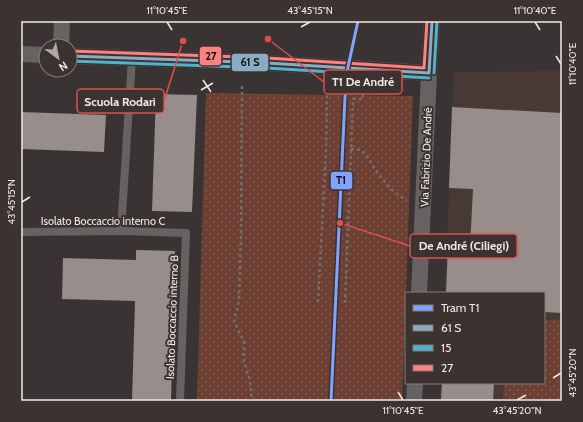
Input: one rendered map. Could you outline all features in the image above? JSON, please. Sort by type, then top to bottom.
[{"type":"street","points":[[61,38],[62,21]]},
{"type":"street","name":"Via Fabrizio De André","points":[[419,292],[432,21]]},
{"type":"street","points":[[21,54],[38,55]]},
{"type":"street","points":[[78,56],[267,63],[429,73]]},
{"type":"street","points":[[414,401],[415,384]]},
{"type":"lane","points":[[121,231],[132,58]]},
{"type":"lane","name":"Isolato Boccaccio interno C","points":[[21,232],[121,231],[186,233]]},
{"type":"lane","name":"Isolato Boccaccio interno B","points":[[180,401],[186,233]]},
{"type":"path","points":[[242,86],[240,279],[239,300],[234,322],[244,341],[244,361],[250,381],[252,401]]},
{"type":"path","points":[[318,302],[326,150],[327,91]]},
{"type":"path","points":[[345,303],[353,99],[363,99],[363,92]]},
{"type":"path","points":[[351,149],[360,150],[366,154],[375,170],[393,191],[410,203]]},
{"type":"shaded area","points":[[562,71],[562,401],[440,401],[441,384],[545,384],[545,292],[445,292],[454,72]]},
{"type":"shaded area","points":[[206,93],[413,96],[402,401],[197,401]]},
{"type":"shaded area","points":[[545,320],[562,320],[562,400],[503,399],[504,384],[545,384]]},
{"type":"building","points":[[156,94],[197,95],[192,212],[152,211]]},
{"type":"building","points":[[452,107],[562,113],[562,313],[545,312],[545,292],[446,292],[448,246],[470,247],[473,189],[449,188]]},
{"type":"building","points":[[21,112],[106,115],[104,152],[21,149]]},
{"type":"building","points":[[136,250],[175,251],[171,401],[132,401],[135,301],[62,299],[63,258],[136,260]]},
{"type":"building","points":[[442,384],[494,384],[493,401],[441,401]]},
{"type":"tram line","name":"T1","points":[[331,401],[345,97],[348,67],[358,21]]},
{"type":"transit line","name":"27","points":[[78,51],[267,58],[424,68],[427,21]]},
{"type":"transit line","points":[[429,73],[432,21]]},
{"type":"transit line","name":"15","points":[[434,73],[437,21]]},
{"type":"transit line","points":[[78,56],[267,63],[429,73]]},
{"type":"transit line","name":"15","points":[[78,61],[267,68],[429,78]]},
{"type":"place","name":"T1 De André","points":[[268,39]]},
{"type":"place","name":"Scuola Rodari","points":[[183,41]]},
{"type":"place","name":"De André (Ciliegi)","points":[[340,223]]}]
